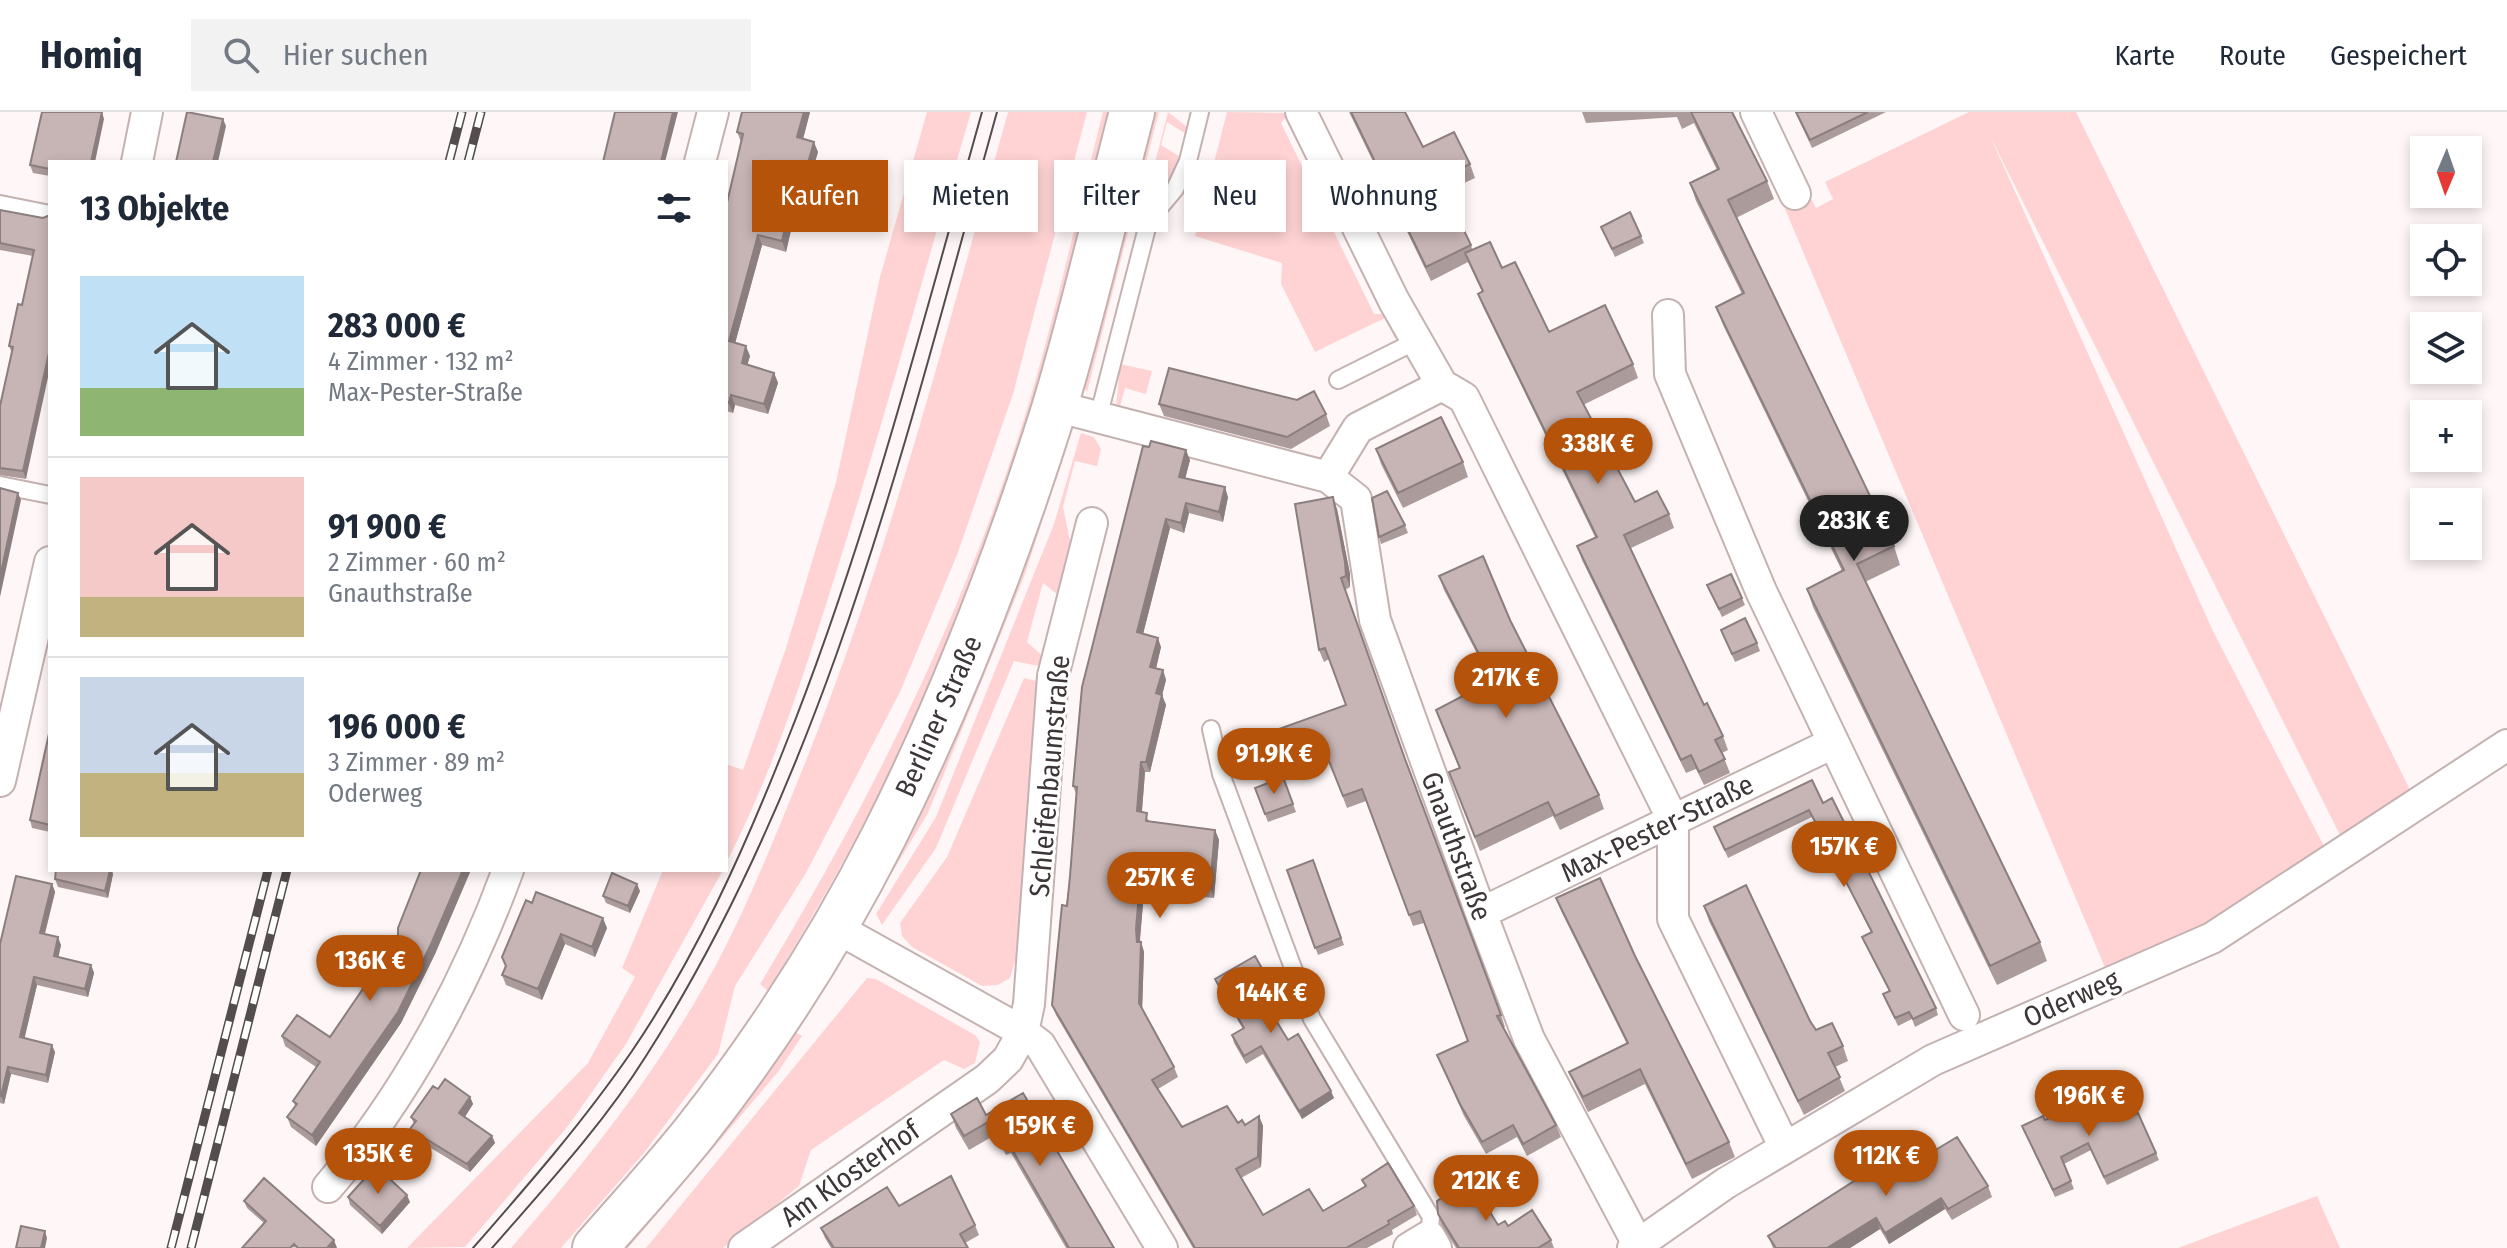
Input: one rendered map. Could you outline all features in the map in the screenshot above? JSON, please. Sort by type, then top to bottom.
[{"type":"main road","name":"Berliner Straße","points":[[595,1248],[696,1131],[781,1010],[883,839],[959,672],[1006,551],[1055,406],[1132,112]]},
{"type":"street","points":[[137,160],[147,112]]},
{"type":"street","points":[[701,160],[713,112]]},
{"type":"street","points":[[1301,112],[1394,301],[1442,385],[1464,398],[1673,820],[1673,919],[1785,1148]]},
{"type":"street","points":[[1756,112],[1795,194]]},
{"type":"street","points":[[1668,315],[1670,374],[1792,661],[1964,1015]]},
{"type":"street","points":[[1328,477],[1358,428],[1442,385]]},
{"type":"street","name":"Gnauthstraße","points":[[1055,406],[1328,477],[1356,499],[1375,620],[1481,913],[1529,1039],[1637,1247]]},
{"type":"street","name":"Schleifenbaumstraße","points":[[1023,1032],[1032,974],[1053,676],[1092,523]]},
{"type":"street","points":[[0,781],[48,571]]},
{"type":"street","name":"Max-Pester-Straße","points":[[1481,913],[1833,743]]},
{"type":"street","name":"Oderweg","points":[[1637,1247],[1726,1183],[1933,1060],[2212,938],[2507,745]]},
{"type":"street","points":[[328,1187],[365,1139],[440,1019],[507,872]]},
{"type":"street","points":[[833,926],[1023,1032],[1040,1045],[1054,1063],[1162,1248]]},
{"type":"street","name":"Am Klosterhof","points":[[744,1248],[987,1079],[1008,1059],[1023,1032]]},
{"type":"lane","points":[[1098,418],[1149,220],[1175,189],[1188,161],[1200,112]]},
{"type":"lane","points":[[0,204],[48,214]]},
{"type":"lane","points":[[1338,380],[1418,340]]},
{"type":"lane","points":[[0,485],[48,495]]},
{"type":"lane","points":[[1211,729],[1221,774],[1312,1019],[1431,1217],[1424,1244]]},
{"type":"shaded area","points":[[927,112],[971,112],[957,160],[913,160]]},
{"type":"shaded area","points":[[1008,112],[1087,112],[1074,160],[1054,160],[1056,232],[1013,394],[957,555],[900,692],[806,873],[735,986],[718,1054],[644,1153],[561,1248],[511,1248],[596,1146],[647,1076],[695,1002],[740,917],[801,773],[862,610],[914,445],[974,232],[1038,232],[1038,160],[995,160]]},
{"type":"shaded area","points":[[1103,112],[1115,112],[1103,160],[1091,160]]},
{"type":"shaded area","points":[[1147,112],[1159,112],[1147,160],[1136,160]]},
{"type":"shaded area","points":[[1168,112],[1187,127],[1186,134],[1167,122],[1161,145],[1179,156],[1168,184],[1168,160],[1156,160]]},
{"type":"shaded area","points":[[1227,112],[1290,113],[1281,123],[1302,166],[1302,232],[1334,232],[1374,314],[1389,314],[1398,336],[1395,338],[1385,318],[1315,352],[1281,284],[1282,263],[1195,236],[1196,232],[1286,232],[1286,160],[1215,160]]},
{"type":"shaded area","points":[[1969,112],[2076,112],[2413,796],[2343,841],[1990,136],[2213,631],[2327,852],[2207,926],[2106,970],[1782,202],[1807,191],[1816,208],[1833,199],[1825,182]]},
{"type":"shaded area","points":[[904,193],[904,232],[936,232],[812,647],[759,794],[728,859],[728,765],[743,770],[786,648],[836,482],[880,277]]},
{"type":"shaded area","points":[[1074,232],[1085,232],[1041,398],[1005,510],[961,621],[912,729],[858,836],[768,991],[760,984],[841,844],[947,627],[1005,476],[1030,399]]},
{"type":"shaded area","points":[[1118,232],[1128,232],[1087,392],[1082,384]]},
{"type":"shaded area","points":[[1120,364],[1152,371],[1146,394],[1125,388],[1119,410],[1116,409]]},
{"type":"shaded area","points":[[1081,433],[1094,437],[1101,449],[1097,466],[1075,461],[1063,507],[1073,555],[1062,598],[1043,583],[1027,642],[1046,659],[1044,667],[1014,661],[936,848],[882,925],[876,914],[936,817],[1054,524]]},
{"type":"shaded area","points":[[1070,436],[1024,577],[928,813],[876,899],[918,812],[1057,450]]},
{"type":"shaded area","points":[[1024,678],[1041,682],[1023,961],[1015,961],[1010,978],[998,985],[982,986],[912,947],[902,936],[900,923],[947,857]]},
{"type":"shaded area","points":[[662,872],[722,872],[626,1044],[568,1126],[465,1247],[407,1248],[588,1063],[635,977],[622,968]]},
{"type":"shaded area","points":[[867,978],[876,979],[975,1035],[980,1042],[975,1063],[964,1069],[944,1060],[811,1150],[799,1186],[723,1248],[646,1248]]},
{"type":"shaded area","points":[[792,1030],[802,1036],[778,1072],[628,1248],[614,1248]]},
{"type":"shaded area","points":[[2317,1196],[2340,1248],[2178,1248]]},
{"type":"building","points":[[42,112],[102,112],[91,160],[48,160],[48,169],[30,165]]},
{"type":"building","points":[[187,112],[223,119],[213,160],[176,160]]},
{"type":"building","points":[[615,112],[673,112],[661,160],[603,160]]},
{"type":"building","points":[[742,112],[804,112],[797,137],[814,142],[809,160],[752,160],[752,232],[784,232],[782,241],[758,235],[729,341],[746,346],[742,363],[774,373],[764,404],[731,395],[728,403],[728,198],[743,134],[737,132]]},
{"type":"building","points":[[1351,112],[1405,112],[1423,147],[1454,132],[1470,164],[1465,166],[1465,160],[1374,160]]},
{"type":"building","points":[[1691,112],[1732,112],[1767,181],[1728,200],[1894,546],[1857,564],[2040,942],[1990,966],[1807,589],[1844,570],[1716,307],[1744,293],[1690,183],[1719,169]]},
{"type":"building","points":[[1796,112],[1868,112],[1810,140]]},
{"type":"building","points":[[0,210],[43,218],[48,216],[48,357],[23,471],[0,468],[0,406],[13,347],[9,346],[18,304],[22,305],[34,250],[0,243]]},
{"type":"building","points":[[1630,212],[1641,236],[1612,249],[1601,227]]},
{"type":"building","points":[[1409,232],[1465,232],[1471,245],[1426,267]]},
{"type":"building","points":[[1490,242],[1502,268],[1515,262],[1549,332],[1605,305],[1633,364],[1577,392],[1635,502],[1657,491],[1669,514],[1624,535],[1704,705],[1707,703],[1723,736],[1715,740],[1725,759],[1699,772],[1691,755],[1681,760],[1577,546],[1597,537],[1478,294],[1483,291],[1465,253]]},
{"type":"building","points":[[1169,368],[1297,400],[1314,391],[1326,414],[1287,437],[1159,404]]},
{"type":"building","points":[[1441,417],[1463,462],[1398,493],[1376,449]]},
{"type":"building","points":[[1151,441],[1186,450],[1179,477],[1225,487],[1219,512],[1186,503],[1181,523],[1166,519],[1137,632],[1158,638],[1150,667],[1163,670],[1156,693],[1162,695],[1146,762],[1141,762],[1137,811],[1147,813],[1146,821],[1215,830],[1210,888],[1140,882],[1136,929],[1137,942],[1141,942],[1139,1003],[1174,1067],[1152,1080],[1182,1127],[1227,1106],[1238,1123],[1242,1120],[1245,1125],[1259,1116],[1258,1157],[1236,1169],[1263,1215],[1309,1189],[1323,1211],[1366,1186],[1362,1180],[1388,1163],[1414,1206],[1346,1248],[1195,1248],[1052,1005],[1062,905],[1067,906],[1070,876],[1077,787],[1073,786],[1082,687],[1143,446],[1149,447]]},
{"type":"building","points":[[0,488],[18,493],[0,577]]},
{"type":"building","points":[[1387,491],[1405,525],[1379,537],[1372,498]]},
{"type":"building","points":[[1333,497],[1345,562],[1346,576],[1341,578],[1405,759],[1501,1015],[1497,1016],[1556,1125],[1523,1144],[1513,1125],[1482,1142],[1437,1055],[1468,1041],[1420,911],[1409,915],[1362,789],[1343,796],[1321,741],[1284,753],[1276,730],[1346,705],[1325,648],[1319,650],[1295,504]]},
{"type":"building","points":[[1483,556],[1510,620],[1599,795],[1555,816],[1548,802],[1475,837],[1449,772],[1460,768],[1436,710],[1486,684],[1484,664],[1439,576]]},
{"type":"building","points":[[1731,574],[1742,598],[1719,609],[1707,585]]},
{"type":"building","points":[[1745,618],[1757,643],[1732,654],[1721,630]]},
{"type":"building","points":[[48,738],[48,824],[30,820]]},
{"type":"building","points":[[1283,777],[1293,804],[1265,814],[1255,788]]},
{"type":"building","points":[[1812,780],[1823,803],[1832,798],[1936,1008],[1913,1019],[1909,1012],[1895,1018],[1883,994],[1890,991],[1862,937],[1872,932],[1809,810],[1725,850],[1714,827]]},
{"type":"building","points":[[1313,860],[1341,938],[1315,948],[1287,870]]},
{"type":"building","points":[[56,872],[110,872],[105,891],[55,879]]},
{"type":"building","points":[[420,872],[462,872],[398,1012],[312,1135],[287,1117],[297,1104],[293,1101],[320,1062],[282,1036],[297,1015],[330,1037],[371,977],[376,980],[398,938],[398,928]]},
{"type":"building","points":[[612,873],[637,884],[628,906],[603,896]]},
{"type":"building","points":[[16,876],[52,884],[40,933],[58,937],[54,956],[91,965],[85,989],[34,977],[20,1037],[52,1045],[46,1075],[8,1067],[0,1096],[0,944]]},
{"type":"building","points":[[1600,878],[1635,956],[1729,1142],[1686,1164],[1640,1069],[1583,1097],[1569,1072],[1628,1043],[1556,898]]},
{"type":"building","points":[[1746,885],[1810,1021],[1816,1030],[1832,1023],[1843,1046],[1828,1053],[1840,1077],[1798,1101],[1704,906]]},
{"type":"building","points":[[536,892],[603,918],[592,947],[561,934],[538,989],[502,975],[506,966],[502,957],[526,900],[532,903]]},
{"type":"building","points":[[1255,956],[1269,981],[1256,988],[1288,1040],[1298,1034],[1331,1091],[1299,1111],[1261,1046],[1244,1056],[1232,1035],[1244,1028],[1215,979]]},
{"type":"building","points":[[445,1079],[470,1097],[459,1113],[492,1136],[467,1164],[410,1129],[416,1121],[411,1117],[433,1086],[438,1089]]},
{"type":"building","points":[[2111,1090],[2125,1119],[2138,1113],[2156,1153],[2104,1177],[2088,1143],[2061,1157],[2071,1181],[2053,1190],[2022,1126],[2043,1116],[2045,1120]]},
{"type":"building","points":[[1023,1093],[1114,1248],[1069,1248],[1006,1139],[1001,1142],[990,1121],[964,1136],[951,1114],[977,1098],[986,1115]]},
{"type":"building","points":[[1957,1137],[1988,1186],[1948,1209],[1941,1198],[1885,1233],[1876,1218],[1827,1248],[1776,1248],[1768,1236],[1895,1155],[1904,1169]]},
{"type":"building","points":[[376,1166],[407,1195],[380,1226],[348,1197]]},
{"type":"building","points":[[951,1176],[975,1225],[960,1234],[968,1248],[834,1248],[821,1228],[887,1187],[899,1206]]},
{"type":"building","points":[[264,1178],[334,1240],[327,1248],[298,1248],[294,1244],[290,1248],[242,1248],[266,1221],[244,1201]]},
{"type":"building","points":[[1470,1180],[1498,1225],[1505,1221],[1508,1226],[1532,1210],[1551,1240],[1538,1248],[1459,1248],[1438,1214],[1437,1201]]},
{"type":"building","points":[[21,1226],[45,1231],[41,1248],[16,1248]]},
{"type":"tram line","points":[[473,1248],[575,1127],[632,1051],[677,979],[735,864],[815,669],[868,511],[982,112]]},
{"type":"tram line","points":[[492,1248],[592,1131],[629,1082],[710,947],[765,834],[813,717],[856,598],[930,355],[997,112]]},
{"type":"railway","points":[[450,160],[462,112]]},
{"type":"railway","points":[[469,160],[481,112]]},
{"type":"railway","points":[[171,1248],[267,872]]},
{"type":"railway","points":[[191,1248],[286,872]]}]
